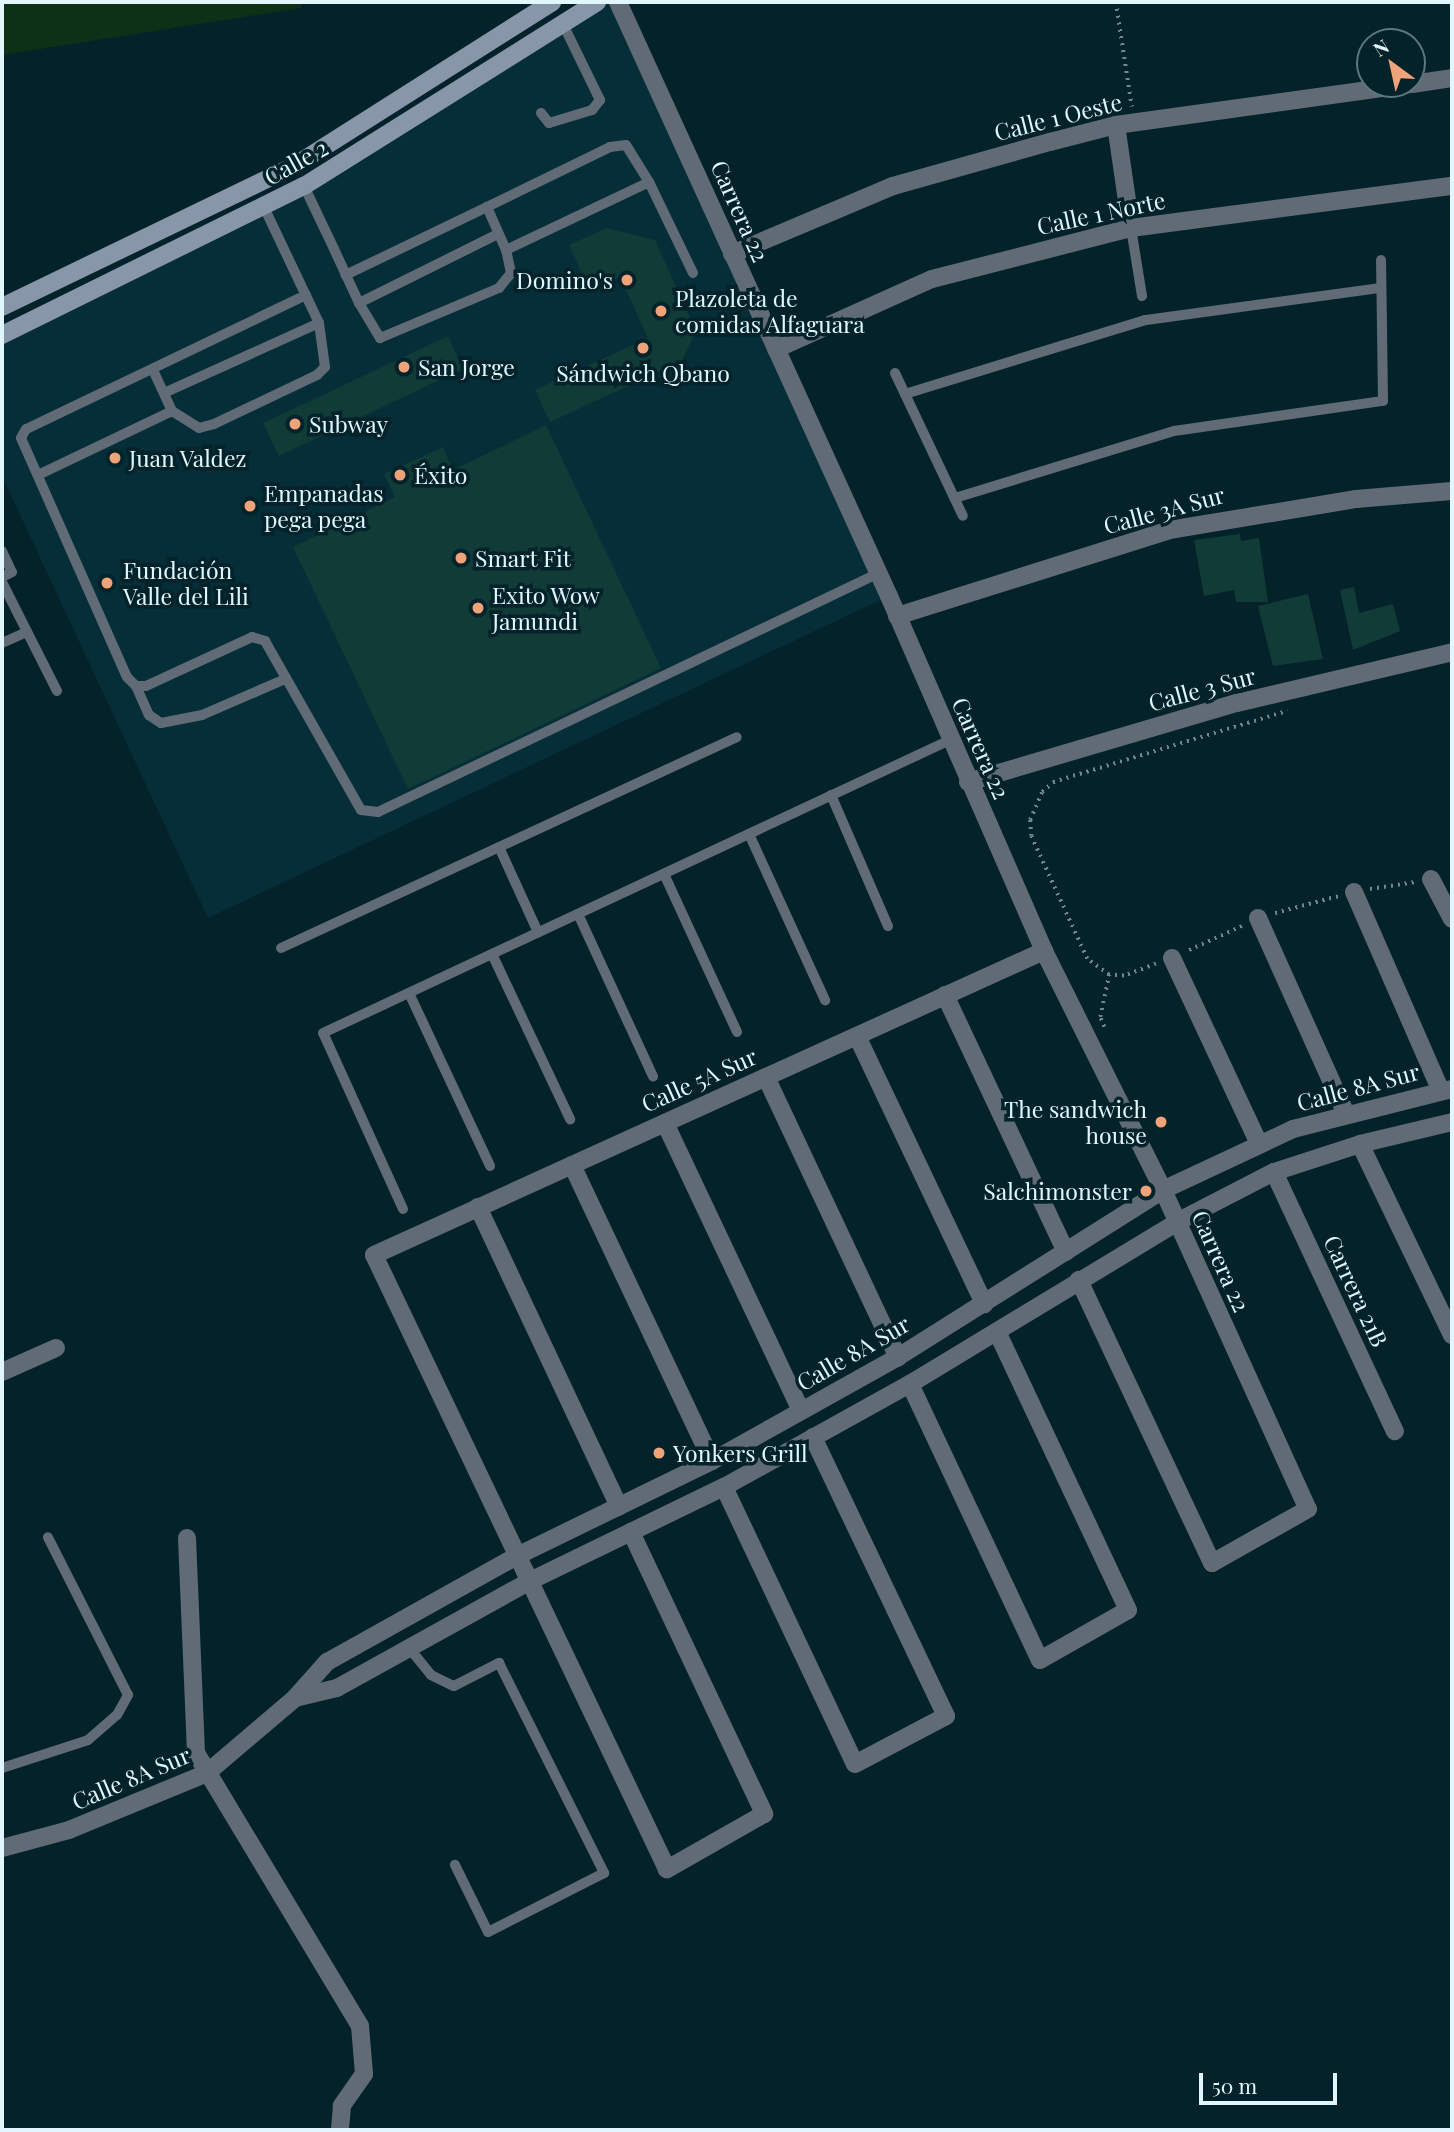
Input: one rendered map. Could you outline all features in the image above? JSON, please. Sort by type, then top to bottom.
[{"type":"main road","name":"Calle 2","points":[[2,307],[294,166],[552,2]]},
{"type":"main road","name":"Calle 2","points":[[2,335],[304,186],[597,2]]},
{"type":"street","name":"Carrera 22","points":[[618,2],[879,573],[1044,951],[1163,1190],[1308,1509],[1212,1563],[1079,1280]]},
{"type":"street","name":"Calle 1 Oeste","points":[[1426,82],[1452,78]]},
{"type":"street","name":"Calle 1 Oeste","points":[[732,254],[892,186],[1116,125],[1356,92]]},
{"type":"street","points":[[1116,125],[1131,228]]},
{"type":"street","name":"Calle 1 Norte","points":[[776,349],[932,279],[1131,228],[1452,186]]},
{"type":"street","name":"Calle 3A Sur","points":[[897,616],[1169,530],[1356,499],[1452,491]]},
{"type":"street","name":"Calle 3 Sur","points":[[968,782],[1237,703],[1452,652]]},
{"type":"street","points":[[1431,879],[1452,919]]},
{"type":"street","points":[[1354,892],[1446,1090]]},
{"type":"street","points":[[1258,918],[1346,1114]]},
{"type":"street","name":"Calle 5A Sur","points":[[517,1556],[374,1255],[1044,951]]},
{"type":"street","points":[[1172,958],[1259,1144]]},
{"type":"street","points":[[945,995],[1066,1252]]},
{"type":"street","points":[[857,1036],[984,1304]]},
{"type":"street","points":[[766,1077],[898,1357]]},
{"type":"street","name":"Calle 8A Sur","points":[[2,1848],[69,1830],[207,1773],[295,1698],[327,1662],[517,1556],[712,1461],[898,1357],[1163,1190],[1259,1144],[1346,1114],[1446,1090]]},
{"type":"street","points":[[665,1123],[801,1411]]},
{"type":"street","name":"Calle 8A Sur","points":[[295,1698],[337,1688],[530,1581],[724,1487],[910,1384],[1177,1222],[1274,1172],[1360,1144],[1452,1124]]},
{"type":"street","points":[[1360,1144],[1452,1335]]},
{"type":"street","points":[[572,1165],[712,1461]]},
{"type":"street","name":"Carrera 21B","points":[[1274,1172],[1395,1431]]},
{"type":"street","points":[[478,1208],[619,1507]]},
{"type":"street","points":[[910,1384],[1040,1660],[1129,1610],[997,1331]]},
{"type":"street","points":[[2,1372],[56,1348]]},
{"type":"street","points":[[724,1487],[855,1764],[946,1716],[813,1437]]},
{"type":"street","points":[[517,1556],[667,1869],[764,1814],[631,1532]]},
{"type":"street","points":[[187,1538],[195,1753],[360,2026],[363,2074],[342,2106],[340,2130]]},
{"type":"lane","points":[[541,113],[549,123],[592,110],[600,100],[563,24]]},
{"type":"lane","points":[[346,275],[611,147],[626,145],[649,182],[693,273]]},
{"type":"lane","points":[[506,250],[649,182]]},
{"type":"lane","points":[[304,186],[359,303],[380,338],[392,337],[509,281],[506,250],[486,207]]},
{"type":"lane","points":[[153,370],[172,411],[199,428],[317,375],[327,357],[319,323],[264,207]]},
{"type":"lane","points":[[1131,228],[1142,296]]},
{"type":"lane","points":[[359,303],[498,234]]},
{"type":"lane","points":[[955,498],[1174,431],[1382,401],[1381,260]]},
{"type":"lane","points":[[905,394],[1146,320],[1381,289]]},
{"type":"lane","points":[[285,679],[202,715],[161,723],[149,715],[136,686],[127,677],[21,438],[26,429],[306,295]]},
{"type":"lane","points":[[164,393],[319,323]]},
{"type":"lane","points":[[895,373],[964,516]]},
{"type":"lane","points":[[38,475],[172,411]]},
{"type":"lane","points":[[2,551],[12,572],[2,580],[57,691]]},
{"type":"lane","points":[[136,686],[146,686],[252,637],[265,641],[360,810],[377,812],[879,573]]},
{"type":"lane","points":[[2,643],[27,632]]},
{"type":"lane","points":[[281,948],[737,737]]},
{"type":"lane","points":[[404,1209],[323,1033],[950,740]]},
{"type":"lane","points":[[831,795],[888,926]]},
{"type":"lane","points":[[749,834],[825,1000]]},
{"type":"lane","points":[[499,847],[538,932]]},
{"type":"lane","points":[[664,874],[737,1031]]},
{"type":"lane","points":[[578,914],[653,1076]]},
{"type":"lane","points":[[492,954],[570,1119]]},
{"type":"lane","points":[[409,993],[490,1166]]},
{"type":"lane","points":[[2,1768],[88,1740],[117,1715],[128,1695],[48,1537]]},
{"type":"lane","points":[[410,1649],[431,1675],[454,1686],[499,1663],[604,1873],[488,1932],[455,1865]]},
{"type":"path","points":[[1116,2],[1132,110],[1116,125]]},
{"type":"path","points":[[1109,975],[1087,959],[1031,836],[1030,820],[1042,792],[1063,779],[1296,709]]},
{"type":"shaded area","points":[[597,2],[618,2],[889,596],[208,918],[2,476],[2,335],[264,207]]},
{"type":"green space","points":[[2,2],[302,2],[301,8],[2,55]]},
{"type":"building","name":"Plazoleta de comidas Alfaguara","points":[[607,228],[655,240],[696,331],[682,361],[550,422],[535,390],[648,338],[620,277],[590,291],[569,245]]},
{"type":"building","points":[[448,336],[463,369],[279,456],[263,423]]},
{"type":"building","name":"Exito Wow Jamundi","points":[[546,425],[661,668],[408,789],[293,547],[395,497],[384,474],[443,447],[453,470]]},
{"type":"building","points":[[1240,534],[1241,541],[1259,538],[1268,602],[1236,602],[1234,590],[1204,596],[1194,540]]},
{"type":"building","points":[[1354,587],[1359,613],[1393,604],[1400,631],[1353,650],[1340,590]]},
{"type":"building","points":[[1308,594],[1323,659],[1273,666],[1258,606]]},
{"type":"place","name":"Domino's","points":[[627,280]]},
{"type":"place","name":"Plazoleta de comidas Alfaguara","points":[[661,311]]},
{"type":"place","name":"Sándwich Qbano","points":[[643,348]]},
{"type":"place","name":"San Jorge","points":[[404,367]]},
{"type":"place","name":"Subway","points":[[295,424]]},
{"type":"place","name":"Juan Valdez","points":[[115,458]]},
{"type":"place","name":"Éxito","points":[[400,475]]},
{"type":"place","name":"Empanadas pega pega","points":[[250,506]]},
{"type":"place","name":"Smart Fit","points":[[461,558]]},
{"type":"place","name":"Fundación Valle del Lili","points":[[107,583]]},
{"type":"place","name":"Exito Wow Jamundi","points":[[478,608]]},
{"type":"place","name":"The sandwich house","points":[[1161,1122]]},
{"type":"place","name":"Salchimonster","points":[[1146,1191]]},
{"type":"place","name":"Yonkers Grill","points":[[659,1453]]}]
